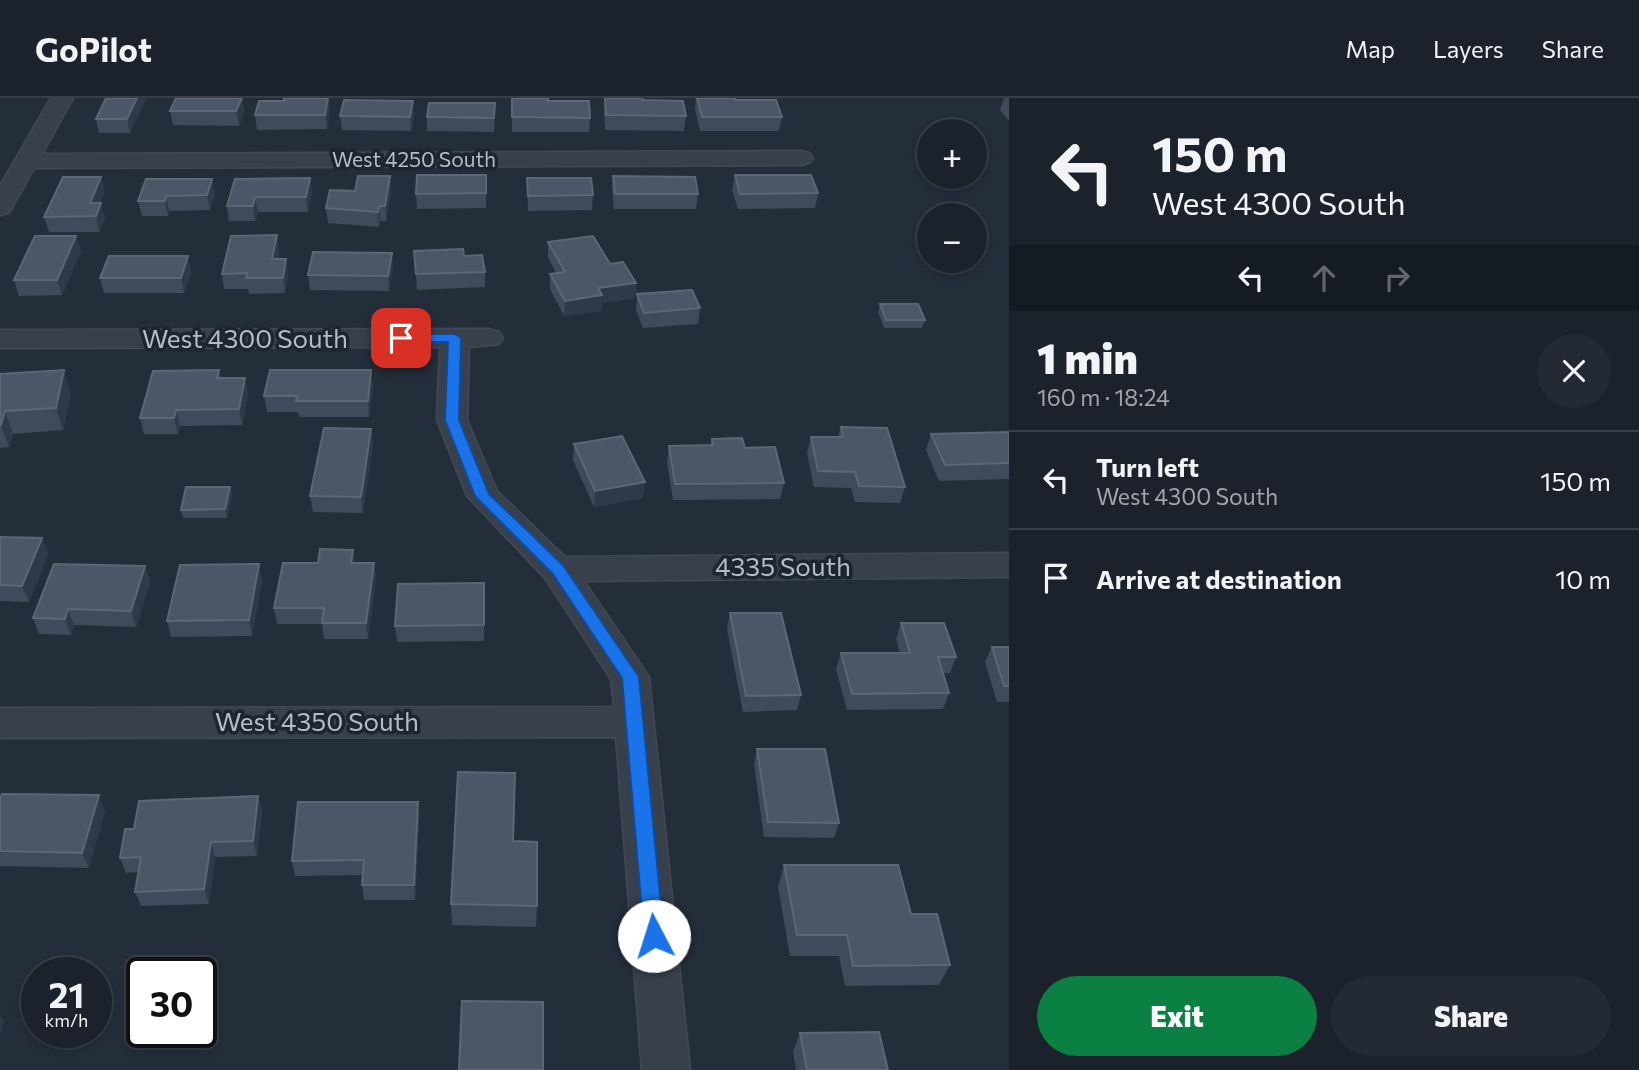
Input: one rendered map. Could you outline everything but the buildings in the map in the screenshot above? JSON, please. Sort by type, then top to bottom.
[{"type":"street","points":[[0,208],[62,98]]},
{"type":"street","name":"West 4250 South","points":[[27,161],[802,158]]},
{"type":"street","name":"West 4300 South","points":[[0,339],[472,338],[452,420],[483,496],[557,569]]},
{"type":"street","name":"4335 South","points":[[557,569],[1009,565]]},
{"type":"street","points":[[557,569],[630,677],[666,1070]]},
{"type":"street","name":"West 4350 South","points":[[0,723],[634,722]]},
{"type":"route","points":[[401,338],[455,338],[452,420],[483,496],[557,569],[630,677],[654,936]]}]
